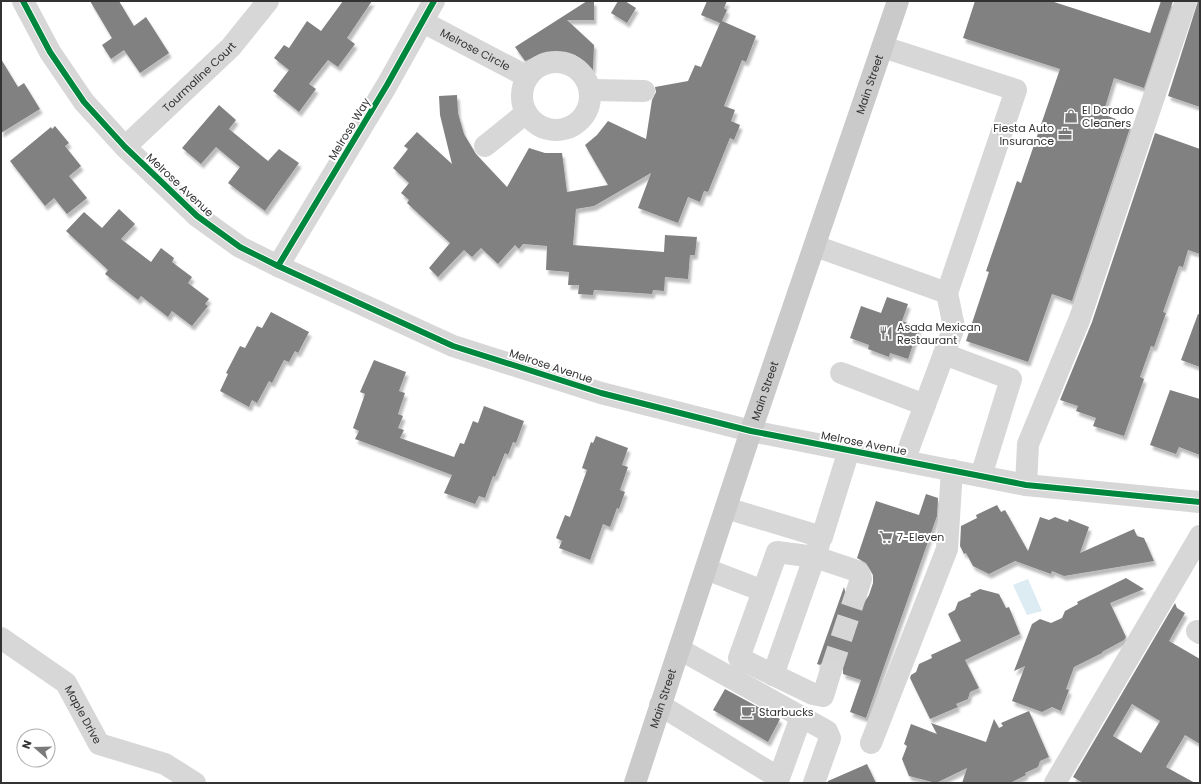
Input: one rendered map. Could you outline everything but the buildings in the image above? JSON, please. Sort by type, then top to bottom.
[{"type":"main road","name":"Main Street","points":[[635,783],[751,431],[898,1]]},
{"type":"street","name":"Melrose Avenue","points":[[23,1],[50,52],[84,102],[125,147],[197,216],[240,247],[278,266],[453,346],[601,392],[751,431],[1026,484],[1200,502]]},
{"type":"street","name":"Tourmaline Court","points":[[125,147],[231,47],[268,1]]},
{"type":"street","name":"Melrose Way","points":[[278,266],[434,1]]},
{"type":"street","points":[[1026,484],[1028,444],[1080,318],[1186,1]]},
{"type":"street","name":"Melrose Circle","points":[[423,22],[528,77]]},
{"type":"street","points":[[883,47],[1016,90],[947,293],[954,327],[904,461]]},
{"type":"street","points":[[558,61],[570,64],[580,70],[587,79],[591,90],[591,101],[588,111],[581,120],[573,126],[563,130],[547,129],[533,122],[526,113],[522,95],[528,77],[536,68],[546,63],[558,61]]},
{"type":"street","points":[[591,90],[644,91]]},
{"type":"street","points":[[485,146],[526,113]]},
{"type":"street","points":[[814,246],[947,293]]},
{"type":"street","points":[[944,354],[1011,379],[981,476]]},
{"type":"street","points":[[841,373],[925,405]]},
{"type":"street","points":[[773,675],[818,547],[849,450]]},
{"type":"street","points":[[871,743],[947,549],[952,470]]},
{"type":"street","points":[[726,508],[818,547],[859,573],[861,579],[857,591]]},
{"type":"street","points":[[1056,783],[1200,536]]},
{"type":"street","points":[[818,547],[777,552],[739,658],[813,694],[822,696],[832,670]]},
{"type":"street","points":[[706,569],[763,591]]},
{"type":"street","name":"Maple Drive","points":[[1,638],[66,683],[99,744],[165,764],[195,783]]},
{"type":"street","points":[[679,648],[827,731],[830,738],[814,783]]},
{"type":"street","points":[[660,705],[778,781],[801,717]]},
{"type":"shaded area","points":[[1028,579],[1042,611],[1027,615],[1013,585]]},
{"type":"tunnel","points":[[831,670],[857,591]]},
{"type":"cycle path","points":[[23,1],[50,52],[84,102],[125,147],[197,216],[240,247],[278,266],[453,346],[601,393],[751,431],[1026,485],[1200,502]]},
{"type":"cycle path","points":[[278,266],[387,85],[434,1]]},
{"type":"place","name":"El Dorado Cleaners","points":[[1071,116]]},
{"type":"place","name":"Fiesta Auto Insurance","points":[[1065,134]]},
{"type":"place","name":"Asada Mexican Restaurant","points":[[886,333]]},
{"type":"place","name":"7-Eleven","points":[[886,537]]},
{"type":"place","name":"Starbucks","points":[[748,712]]}]
